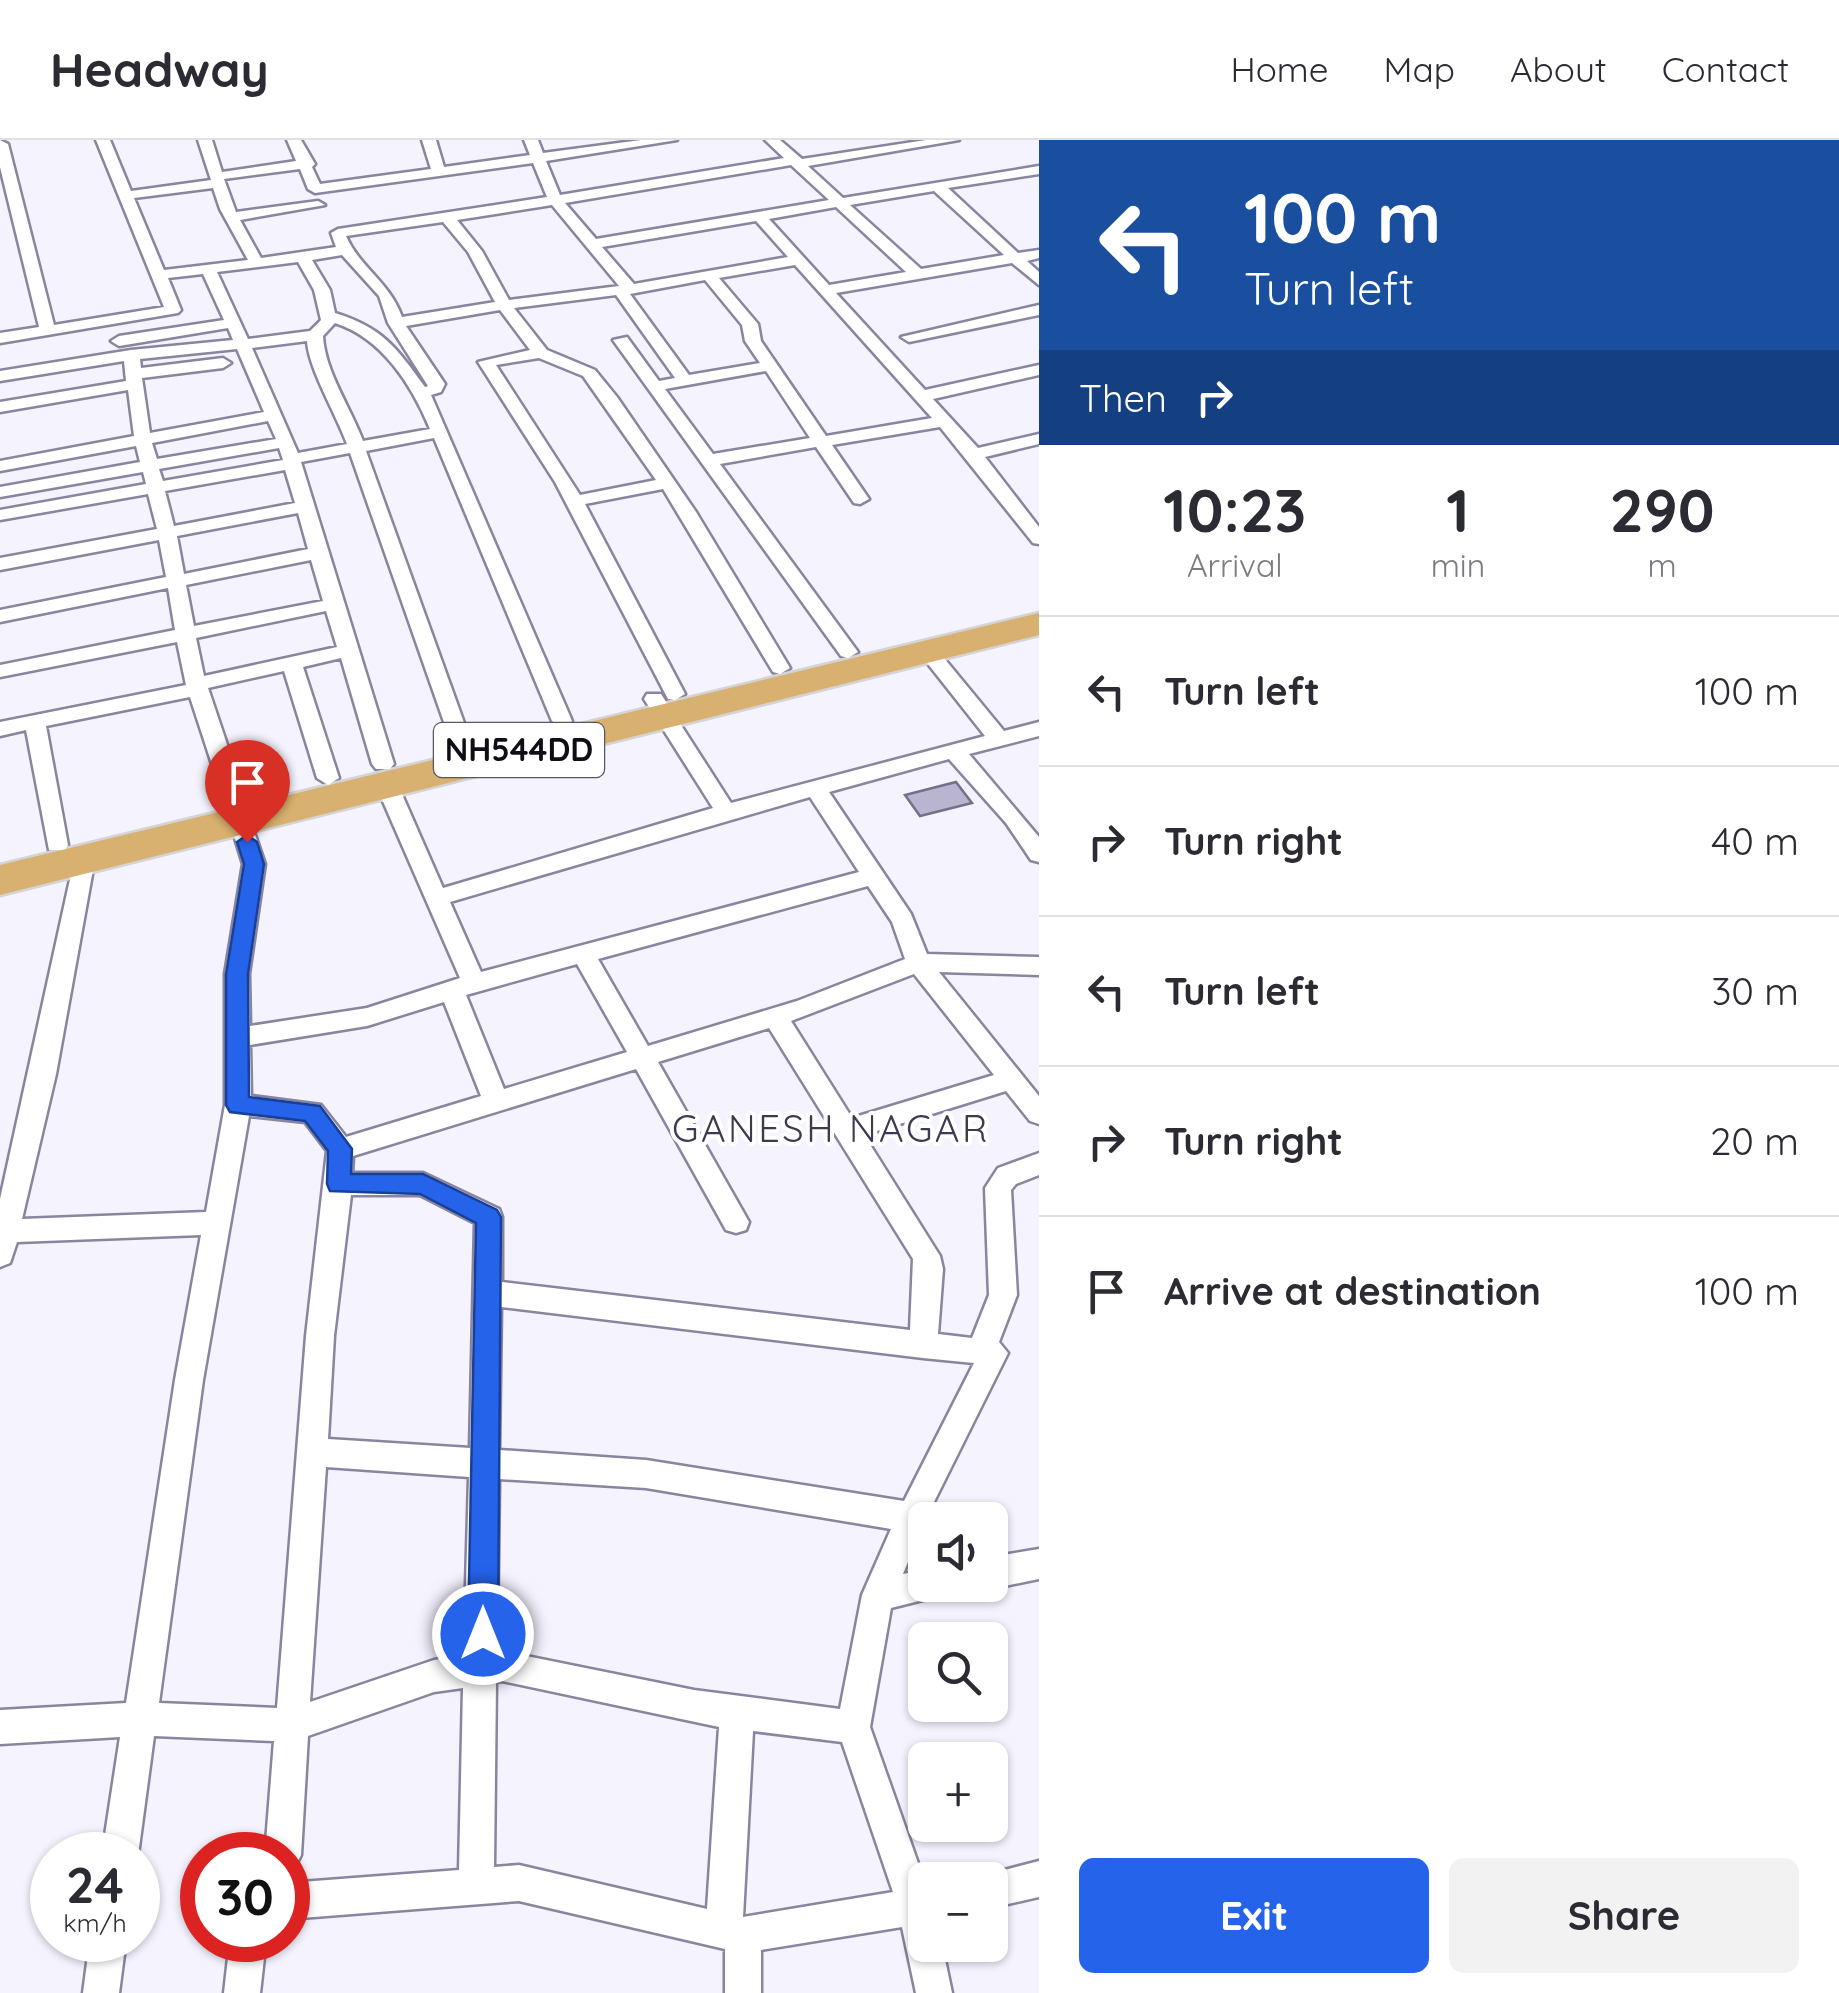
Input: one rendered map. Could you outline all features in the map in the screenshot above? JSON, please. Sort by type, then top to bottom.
[{"type":"highway","name":"NH544DD","points":[[0,880],[71,852],[664,702],[780,668],[1039,607]]},
{"type":"highway","name":"NH544DD","points":[[238,810],[328,778],[384,774],[462,745],[562,721],[927,650],[1039,624]]},
{"type":"highway","name":"NH544DD","points":[[0,860],[71,852]]},
{"type":"street","points":[[0,407],[122,352],[173,310],[103,140]]},
{"type":"street","points":[[205,140],[231,217],[257,263]]},
{"type":"street","points":[[294,140],[308,164],[330,227],[345,250],[386,295],[396,323],[437,384],[435,390],[420,393]]},
{"type":"street","points":[[429,140],[439,172]]},
{"type":"street","points":[[530,140],[555,200],[592,244],[685,381]]},
{"type":"street","points":[[231,217],[439,172],[626,143],[670,140]]},
{"type":"street","points":[[772,140],[918,275]]},
{"type":"street","points":[[338,234],[798,161],[876,145],[952,140]]},
{"type":"street","points":[[2,143],[48,330]]},
{"type":"street","points":[[876,145],[896,163]]},
{"type":"street","points":[[129,196],[308,164]]},
{"type":"street","points":[[592,244],[1037,172]]},
{"type":"street","points":[[910,176],[931,187],[1039,280]]},
{"type":"street","points":[[759,216],[974,454],[1014,512],[1039,539]]},
{"type":"street","points":[[446,218],[475,251],[504,305],[540,353],[589,373],[667,483],[780,668]]},
{"type":"street","points":[[159,274],[345,250]]},
{"type":"street","points":[[824,290],[1039,254]]},
{"type":"street","points":[[0,353],[246,352],[315,335],[329,321],[322,290],[303,258]]},
{"type":"street","points":[[396,323],[796,260]]},
{"type":"street","points":[[208,269],[290,455],[384,774],[438,898],[496,1102]]},
{"type":"street","points":[[708,276],[750,324],[752,341],[860,499]]},
{"type":"street","points":[[909,337],[1039,310]]},
{"type":"street","points":[[328,316],[360,326],[385,344],[420,393],[562,721]]},
{"type":"street","points":[[0,376],[122,352],[233,322]]},
{"type":"street","points":[[0,338],[48,330],[122,352]]},
{"type":"street","points":[[315,335],[316,357],[341,404],[462,745]]},
{"type":"street","points":[[620,340],[848,652]]},
{"type":"street","points":[[122,352],[167,532],[197,686],[254,864],[237,974],[238,1105],[123,1832]]},
{"type":"street","points":[[540,353],[486,362],[518,406],[607,558],[664,702],[726,812]]},
{"type":"street","points":[[657,386],[769,366]]},
{"type":"street","points":[[922,396],[1039,370]]},
{"type":"street","points":[[0,466],[274,415]]},
{"type":"street","points":[[710,460],[944,421]]},
{"type":"street","points":[[0,492],[150,465],[355,448],[440,432]]},
{"type":"street","points":[[974,454],[1039,439]]},
{"type":"street","points":[[0,515],[156,488],[290,455]]},
{"type":"street","points":[[574,501],[667,483]]},
{"type":"street","points":[[1014,512],[1039,506]]},
{"type":"street","points":[[0,564],[304,507]]},
{"type":"street","points":[[0,616],[318,553]]},
{"type":"street","points":[[0,672],[335,604]]},
{"type":"street","points":[[0,728],[350,650]]},
{"type":"street","points":[[927,650],[999,739]]},
{"type":"street","points":[[292,663],[328,778]]},
{"type":"street","points":[[35,721],[71,852],[43,1074],[3,1243],[217,1224]]},
{"type":"street","points":[[438,898],[726,812],[1039,729]]},
{"type":"street","points":[[954,751],[1014,818],[1039,854]]},
{"type":"street","points":[[815,788],[903,920],[918,963],[1039,1114]]},
{"type":"street","points":[[237,1038],[367,1018],[463,987],[874,876]]},
{"type":"street","points":[[584,955],[736,1222]]},
{"type":"street","points":[[340,1149],[776,1016],[918,963],[1039,966]]},
{"type":"street","points":[[776,1016],[926,1256],[929,1269],[923,1345]]},
{"type":"street","points":[[847,1130],[1011,1080]]},
{"type":"street","points":[[238,1105],[312,1112],[340,1149],[320,1336],[284,1832]]},
{"type":"street","points":[[981,1352],[1004,1295],[998,1188],[1006,1176],[1039,1164]]},
{"type":"street","points":[[339,1184],[423,1184],[488,1217],[483,1669],[476,1886]]},
{"type":"street","points":[[487,1293],[994,1353],[920,1502]]},
{"type":"street","points":[[312,1452],[646,1474],[908,1516]]},
{"type":"street","points":[[908,1526],[878,1594],[854,1727],[908,1873]]},
{"type":"street","points":[[1008,1570],[1039,1564]]},
{"type":"street","points":[[878,1594],[908,1589]]},
{"type":"street","points":[[0,1727],[138,1719],[292,1725],[434,1676],[502,1666],[694,1707],[854,1727]]},
{"type":"street","points":[[737,1712],[734,1933],[743,1993]]},
{"type":"street","points":[[1008,1886],[1039,1879]]},
{"type":"street","points":[[310,1900],[520,1883],[734,1933],[908,1908]]},
{"type":"street","points":[[102,1993],[106,1962]]},
{"type":"street","points":[[242,1993],[246,1962]]},
{"type":"street","points":[[929,1962],[934,1993]]},
{"type":"building","points":[[956,782],[972,803],[920,816],[905,795]]},
{"type":"district","name":"GANESH NAGAR","points":[[831,1129]]},
{"type":"route","points":[[247,842],[254,864],[237,974],[238,1105],[312,1112],[340,1149],[339,1184],[423,1184],[488,1217],[483,1634]]}]
